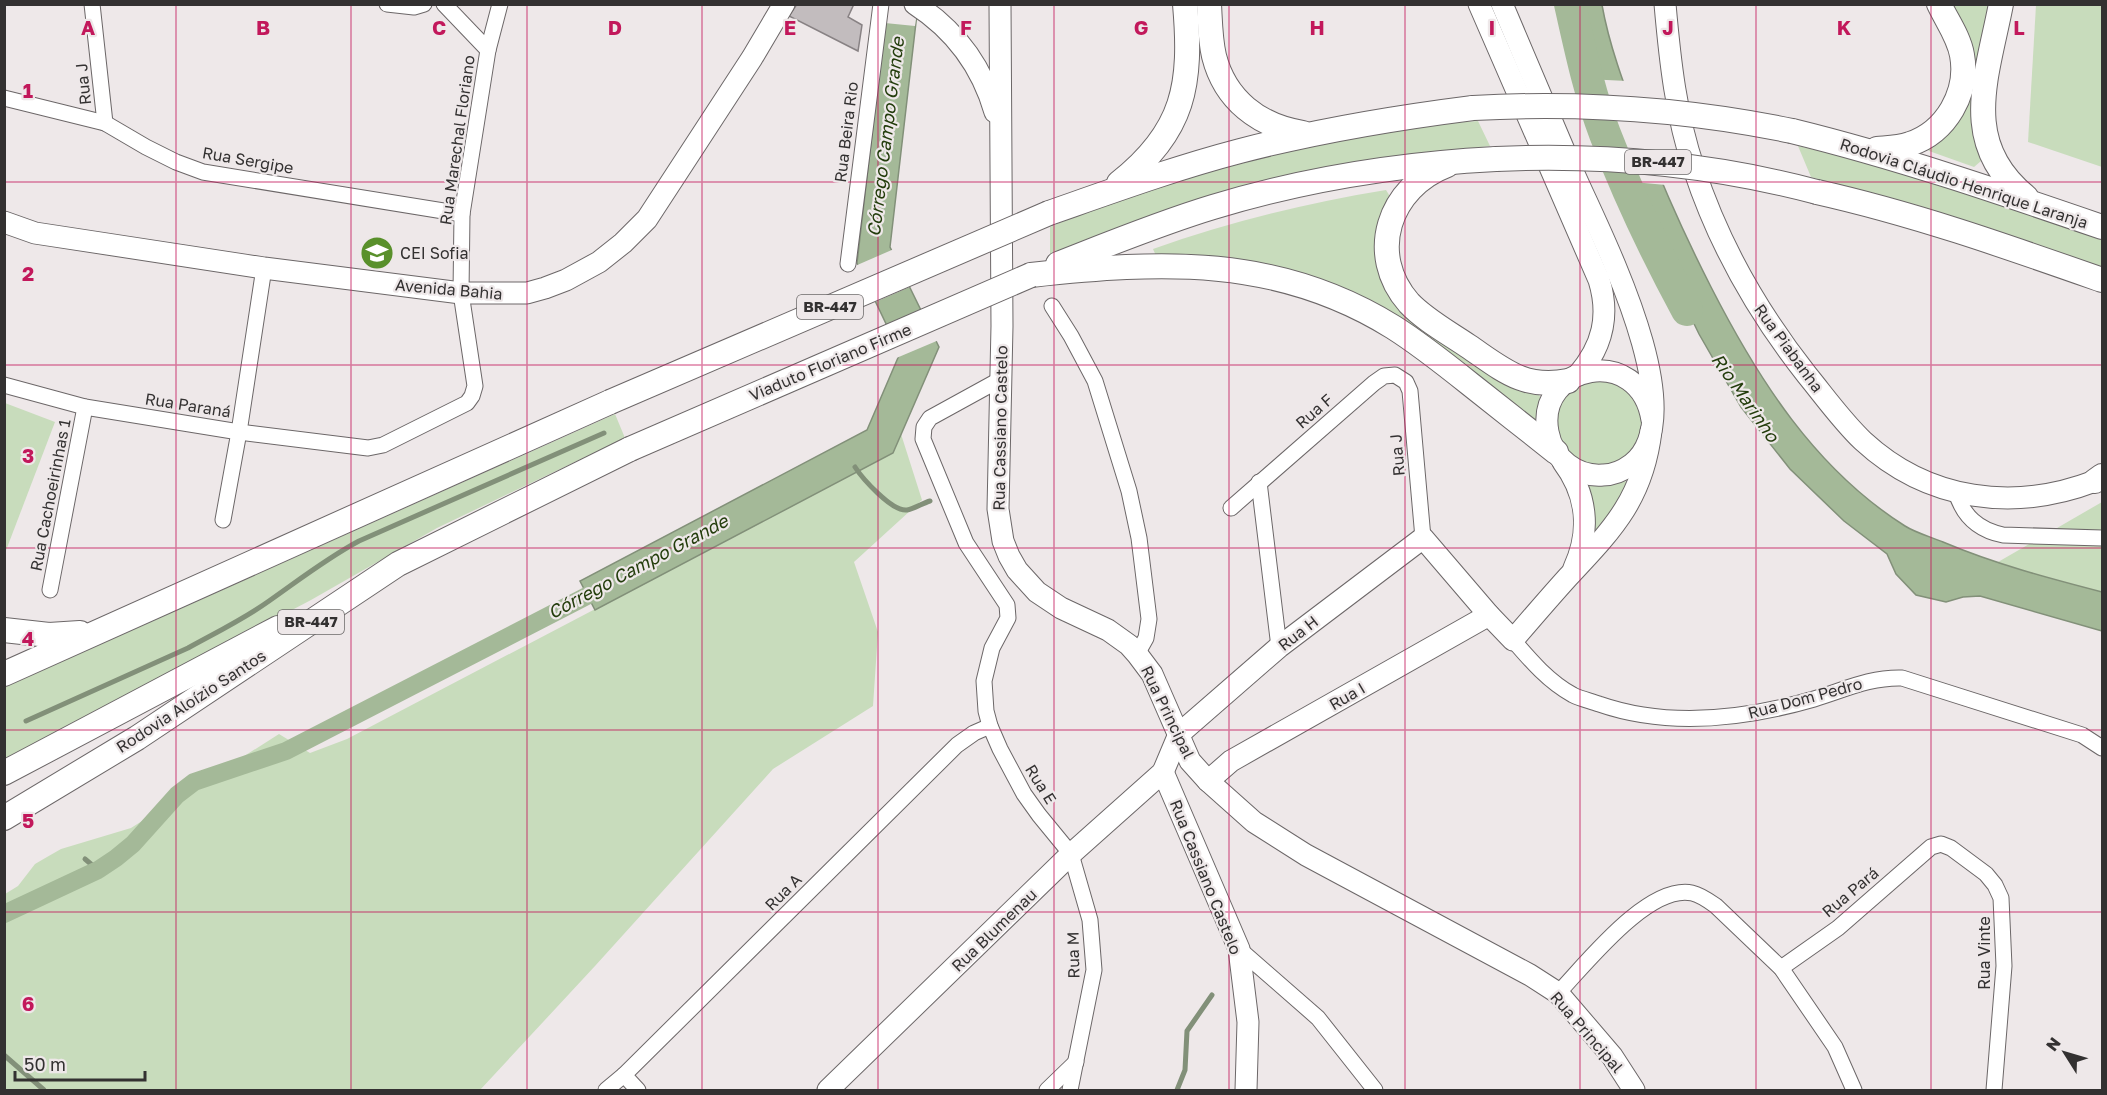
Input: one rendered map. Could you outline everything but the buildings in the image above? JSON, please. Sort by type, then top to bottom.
[{"type":"main road","name":"Avenida Bahia","points":[[4,222],[35,233],[264,268],[461,293],[527,293],[545,288],[566,280],[599,262],[624,243],[646,219],[752,58],[782,4]]},
{"type":"main road","name":"Rua Cassiano Castelo","points":[[1000,4],[1001,379],[998,509],[1003,541],[1017,570],[1036,592],[1054,604],[1113,633],[1137,654]]},
{"type":"main road","points":[[1083,201],[1102,193],[1134,171],[1148,157],[1171,125],[1187,75],[1188,42],[1185,4]]},
{"type":"main road","points":[[1209,4],[1211,39],[1217,67],[1223,81],[1240,104],[1275,127],[1303,133],[1317,133]]},
{"type":"main road","points":[[1479,4],[1599,280],[1603,294],[1604,322],[1601,337],[1588,364],[1553,398],[1547,420],[1550,442],[1571,472],[1582,498],[1585,526],[1580,554],[1567,578]]},
{"type":"main road","points":[[1502,4],[1615,268],[1641,336],[1651,374],[1652,426],[1645,468],[1628,505],[1606,537],[1513,640]]},
{"type":"main road","points":[[1866,150],[1899,147],[1921,140],[1941,124],[1955,105],[1962,81],[1962,57],[1959,45],[1939,4]]},
{"type":"main road","points":[[2001,4],[1983,99],[1983,126],[1990,154],[2001,172],[2015,189],[2038,205]]},
{"type":"main road","name":"Rua Cassiano Castelo","points":[[916,5],[949,31],[970,57],[986,86],[1000,134]]},
{"type":"main road","name":"Rua Piabanha","points":[[1665,6],[1671,72],[1684,136],[1693,168],[1717,229],[1747,288],[1790,353],[1848,425],[1864,441],[1900,469],[1956,492],[1989,498],[2025,499],[2057,494],[2100,479]]},
{"type":"main road","name":"Rodovia Cláudio Henrique Laranja","points":[[100,630],[610,402],[1049,213],[1189,165],[1317,133],[1398,118],[1473,108],[1553,105],[1633,108],[1713,116],[1792,131],[1866,150],[1957,177],[2103,227]]},
{"type":"main road","name":"BR-447","points":[[1044,272],[1147,229],[1250,196],[1364,172],[1458,161],[1577,157],[1658,162],[1738,174],[1817,192],[1944,226],[2103,280]]},
{"type":"main road","points":[[1044,272],[1139,265],[1199,266],[1264,276],[1321,292],[1369,313],[1415,342],[1582,473],[1593,475],[1616,473],[1626,468],[1643,453],[1652,426],[1650,409],[1640,388],[1622,375],[1600,370],[1544,384],[1533,383],[1509,373],[1417,311],[1396,283],[1389,265],[1387,247],[1387,234],[1394,211],[1418,182],[1430,173],[1458,161]]},
{"type":"main road","name":"Viaduto Floriano Firme","points":[[630,449],[1044,272]]},
{"type":"main road","name":"Rodovia Aloízio Santos","points":[[4,818],[137,738],[398,564],[630,449]]},
{"type":"main road","name":"Rua Dom Pedro","points":[[1423,538],[1513,640]]},
{"type":"main road","name":"Rua H","points":[[1179,734],[1279,647],[1423,538]]},
{"type":"main road","points":[[4,773],[398,564]]},
{"type":"main road","name":"Rua I","points":[[1208,781],[1232,761],[1489,615]]},
{"type":"main road","points":[[4,630],[49,635],[100,630]]},
{"type":"main road","name":"BR-447","points":[[4,674],[100,630]]},
{"type":"main road","name":"Rua Principal","points":[[1137,654],[1152,674],[1190,761],[1208,781],[1254,822],[1278,838],[1530,975],[1558,993],[1612,1056],[1634,1090]]},
{"type":"main road","points":[[1163,772],[1179,734]]},
{"type":"main road","name":"Rua Cassiano Castelo","points":[[1163,772],[1239,949],[1248,1022],[1246,1090]]},
{"type":"main road","name":"Rua Blumenau","points":[[828,1090],[1071,855],[1163,772]]},
{"type":"street","name":"Rua J","points":[[92,4],[105,123]]},
{"type":"street","points":[[387,4],[414,7],[424,4]]},
{"type":"street","name":"Rua Marechal Floriano","points":[[368,448],[382,445],[467,403],[475,386],[461,293],[462,214],[489,50],[444,4]]},
{"type":"street","points":[[489,50],[500,4]]},
{"type":"street","name":"Rua Beira Rio","points":[[848,264],[881,4]]},
{"type":"street","name":"Rua Sergipe","points":[[4,98],[105,123],[166,157],[203,172],[462,214]]},
{"type":"street","points":[[223,520],[264,268]]},
{"type":"street","name":"Rua Principal","points":[[1052,306],[1076,344],[1095,381],[1129,491],[1139,538],[1149,619],[1146,638],[1137,654]]},
{"type":"street","name":"Rua J","points":[[1395,375],[1406,382],[1410,391],[1423,538]]},
{"type":"street","name":"Rua F","points":[[1231,508],[1374,383],[1384,376],[1395,375]]},
{"type":"street","name":"Rua E","points":[[1001,379],[935,414],[926,422],[923,439],[966,543],[1007,605],[1008,618],[992,648],[984,681],[986,711],[990,726],[1024,794],[1071,855]]},
{"type":"street","name":"Rua Paraná","points":[[4,385],[85,406],[239,432],[368,448]]},
{"type":"street","name":"Rua Cachoeirinhas 1","points":[[50,590],[85,406]]},
{"type":"street","points":[[1259,482],[1279,647]]},
{"type":"street","points":[[1956,492],[1965,513],[1973,522],[1992,533],[2103,538]]},
{"type":"street","name":"Rua Dom Pedro","points":[[1513,640],[1551,681],[1574,696],[1617,710],[1685,718],[1739,716],[1813,699],[1871,680],[1902,678],[2082,735],[2103,748]]},
{"type":"street","name":"Rua A","points":[[606,1090],[624,1075],[957,745],[974,732],[990,726]]},
{"type":"street","name":"Rua Pará","points":[[1781,968],[1838,928],[1930,847],[1941,844]]},
{"type":"street","name":"Rua Vinte","points":[[1941,844],[1951,848],[1986,874],[1995,885],[2001,898],[2004,966],[1994,1090]]},
{"type":"street","name":"Rua M","points":[[1070,1090],[1094,970],[1090,920],[1071,855]]},
{"type":"street","points":[[1558,993],[1632,916],[1653,902],[1673,894],[1691,893],[1716,906],[1781,968],[1835,1047],[1854,1090]]},
{"type":"street","points":[[1239,949],[1318,1018],[1375,1090]]},
{"type":"street","points":[[1047,1090],[1076,1062]]},
{"type":"street","points":[[624,1075],[638,1090]]},
{"type":"shaded area","points":[[1951,5],[1991,5],[1972,119],[1976,147],[1981,161],[1974,167],[1929,151],[1927,146],[1957,122]]},
{"type":"shaded area","points":[[2036,5],[2102,5],[2102,167],[2028,142]]},
{"type":"shaded area","points":[[1478,121],[1490,146],[1402,157],[1098,237],[1050,255],[1050,227],[1124,196],[1279,149],[1438,124]]},
{"type":"shaded area","points":[[1798,146],[1914,176],[2102,240],[2102,271],[1890,200],[1811,177]]},
{"type":"shaded area","points":[[1386,190],[1391,198],[1379,269],[1541,397],[1536,423],[1395,318],[1157,258],[1153,249],[1268,214]]},
{"type":"shaded area","points":[[1581,382],[1619,382],[1643,411],[1637,448],[1614,465],[1585,465],[1568,455],[1555,430],[1560,402]]},
{"type":"shaded area","points":[[5,403],[55,422],[5,553]]},
{"type":"shaded area","points":[[615,414],[625,438],[437,528],[311,600],[5,761],[5,687]]},
{"type":"shaded area","points":[[901,434],[922,500],[854,562],[878,632],[873,706],[773,769],[480,1090],[5,1090],[5,894],[18,886],[35,864],[61,849],[131,828],[279,734],[310,753],[347,739],[893,453]]},
{"type":"shaded area","points":[[1625,481],[1631,486],[1601,535],[1589,529],[1584,486],[1606,486]]},
{"type":"shaded area","points":[[2102,502],[2102,592],[2019,570],[1998,562]]},
{"type":"water","points":[[887,5],[918,5],[890,247],[939,347],[893,453],[595,610],[580,581],[867,430],[900,353],[857,263]]},
{"type":"water","points":[[1568,5],[1602,5],[1615,56],[1644,138],[1693,250],[1748,355],[1769,388],[1816,450],[1843,478],[1873,503],[1919,533],[2002,564],[2102,592],[2102,631],[1980,596],[1963,597],[1946,602],[1916,595],[1896,574],[1887,554],[1844,521],[1790,469],[1741,407],[1699,334],[1629,190],[1595,99]]},
{"type":"pier","points":[[887,5],[918,5],[915,26],[885,23]]},
{"type":"pier","points":[[1586,79],[1627,81],[1666,185],[1622,181]]},
{"type":"pier","points":[[894,249],[912,286],[873,303],[855,266]]},
{"type":"pier","points":[[924,309],[939,340],[894,359],[897,353],[884,326]]},
{"type":"waterway","name":"Rio Marinho","points":[[1570,4],[1581,53],[1605,134],[1643,223],[1687,310]]},
{"type":"waterway","points":[[26,721],[188,648],[250,614],[324,562],[359,541],[604,433]]},
{"type":"waterway","points":[[855,467],[864,479],[894,506],[907,510],[930,501]]},
{"type":"waterway","name":"Córrego Campo Grande","points":[[4,914],[98,870],[116,858],[133,844],[177,795],[194,782],[286,751],[610,584]]},
{"type":"waterway","points":[[85,859],[98,870]]},
{"type":"waterway","points":[[1177,1090],[1185,1070],[1187,1031],[1212,995]]},
{"type":"waterway","points":[[4,1055],[44,1090]]},
{"type":"place","name":"CEI Sofia","points":[[377,253]]}]
